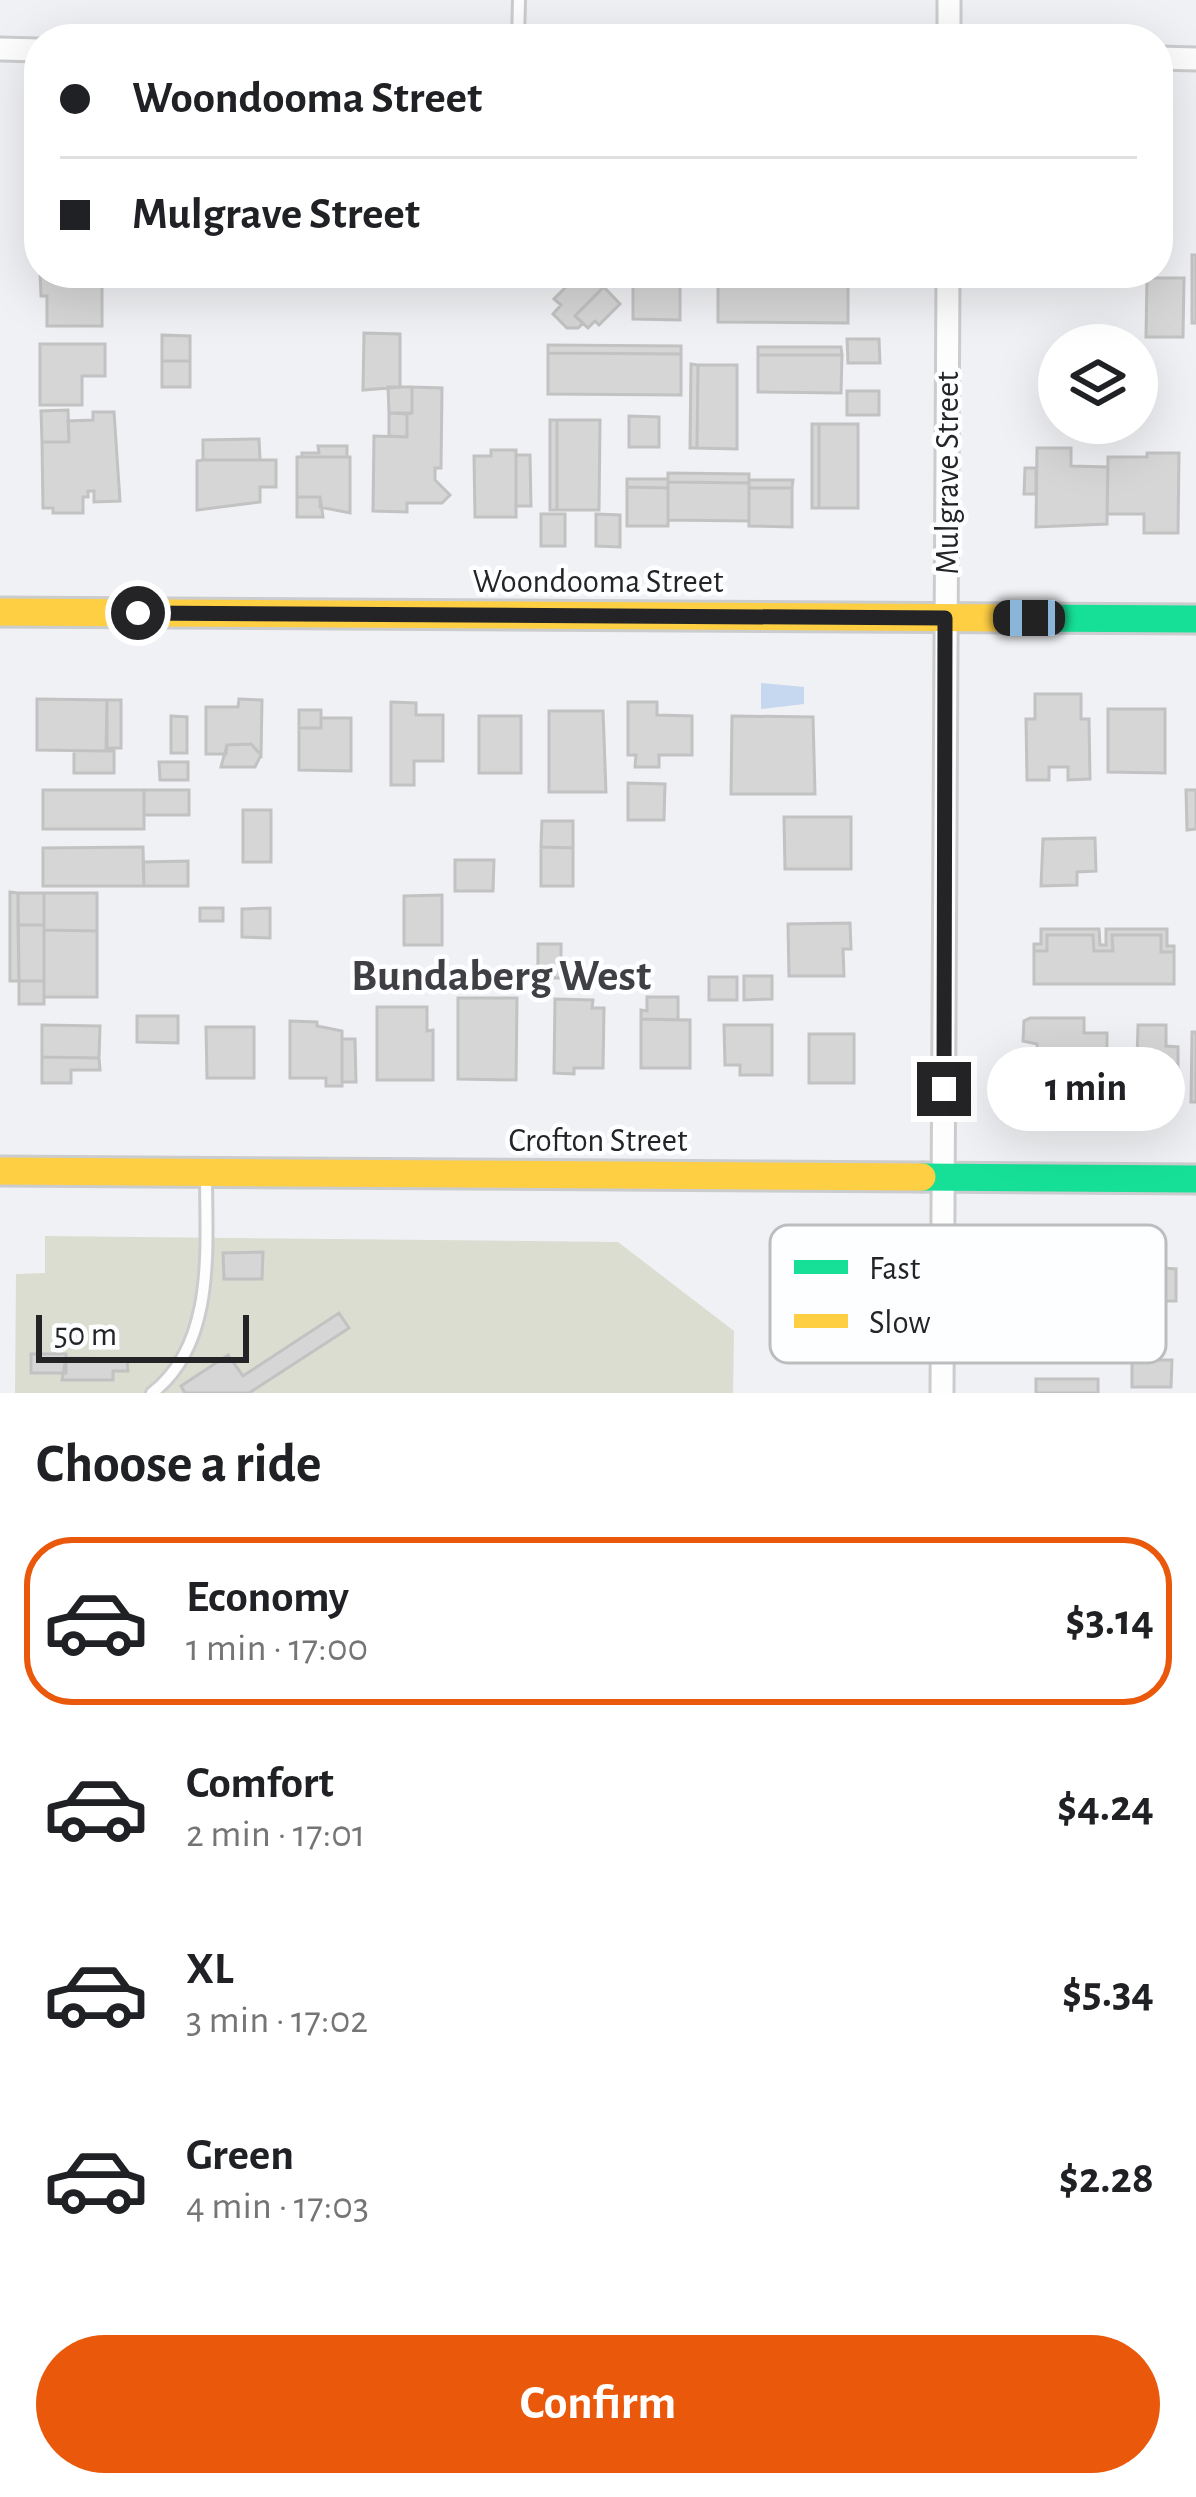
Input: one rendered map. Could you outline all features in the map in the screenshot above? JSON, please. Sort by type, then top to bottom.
[{"type":"street","name":"Mulgrave Street","points":[[943,1225],[948,288]]},
{"type":"street","name":"Woondooma Street","points":[[0,612],[1196,619]]},
{"type":"street","name":"Crofton Street","points":[[0,1172],[1196,1179]]},
{"type":"street","name":"Mulgrave Street","points":[[942,1363],[942,1393]]},
{"type":"lane","points":[[152,1393],[172,1376],[185,1354],[200,1306],[206,1172]]},
{"type":"shaded area","points":[[45,1236],[618,1242],[734,1331],[733,1393],[15,1393],[16,1274],[45,1273]]},
{"type":"water","points":[[761,683],[804,687],[804,704],[761,709]]},
{"type":"building","points":[[1192,255],[1196,255],[1196,323],[1192,323]]},
{"type":"building","points":[[1173,278],[1184,278],[1183,337],[1158,337],[1158,324],[1146,324],[1147,288],[1173,288]]},
{"type":"building","points":[[41,288],[102,288],[102,326],[47,326],[47,296],[41,296]]},
{"type":"building","points":[[565,288],[602,288],[575,316],[583,323],[578,328],[567,328],[553,314],[561,305],[554,299]]},
{"type":"building","points":[[603,288],[620,304],[599,325],[595,321],[588,328],[575,316]]},
{"type":"building","points":[[633,288],[680,288],[680,320],[633,319]]},
{"type":"building","points":[[718,288],[848,288],[848,323],[718,322]]},
{"type":"building","points":[[364,333],[400,334],[400,387],[363,390]]},
{"type":"building","points":[[162,335],[190,336],[190,361],[162,361]]},
{"type":"building","points":[[847,339],[879,339],[880,363],[848,363]]},
{"type":"building","points":[[40,344],[105,344],[105,376],[82,376],[82,405],[40,405]]},
{"type":"building","points":[[548,345],[681,346],[681,354],[548,353]]},
{"type":"building","points":[[758,347],[841,347],[842,355],[758,355]]},
{"type":"building","points":[[548,353],[681,354],[681,395],[548,394]]},
{"type":"building","points":[[758,355],[842,355],[841,393],[758,392]]},
{"type":"building","points":[[162,361],[190,361],[190,387],[162,387]]},
{"type":"building","points":[[691,364],[698,365],[697,448],[690,448]]},
{"type":"building","points":[[698,365],[737,365],[737,449],[697,448]]},
{"type":"building","points":[[388,387],[412,387],[412,413],[389,413]]},
{"type":"building","points":[[412,387],[442,388],[441,468],[435,468],[435,480],[450,495],[442,503],[407,503],[407,512],[373,511],[374,436],[407,437]]},
{"type":"building","points":[[847,391],[879,391],[879,415],[847,415]]},
{"type":"building","points":[[68,410],[69,442],[42,442],[41,411]]},
{"type":"building","points":[[93,412],[114,412],[120,501],[94,502],[94,491],[88,491],[83,513],[53,513],[53,508],[43,508],[42,442],[69,442],[68,421],[93,420]]},
{"type":"building","points":[[389,413],[407,414],[407,437],[389,436]]},
{"type":"building","points":[[629,416],[659,417],[659,447],[629,447]]},
{"type":"building","points":[[550,420],[557,420],[557,510],[550,510]]},
{"type":"building","points":[[557,420],[600,420],[599,510],[557,510]]},
{"type":"building","points":[[812,424],[819,424],[819,508],[812,508]]},
{"type":"building","points":[[819,424],[858,424],[858,508],[819,508]]},
{"type":"building","points":[[259,439],[260,460],[203,460],[203,440]]},
{"type":"building","points":[[318,446],[347,446],[347,457],[302,457],[302,453],[319,453]]},
{"type":"building","points":[[1037,448],[1071,448],[1071,466],[1108,467],[1107,524],[1036,527]]},
{"type":"building","points":[[491,450],[516,450],[516,517],[475,517],[474,456],[491,456]]},
{"type":"building","points":[[1147,453],[1179,453],[1178,533],[1144,533],[1144,514],[1107,514],[1108,457],[1147,457]]},
{"type":"building","points":[[516,455],[530,455],[531,506],[516,506]]},
{"type":"building","points":[[297,457],[350,457],[350,513],[320,507],[320,497],[297,497]]},
{"type":"building","points":[[276,460],[276,487],[260,487],[260,502],[197,510],[197,461]]},
{"type":"building","points":[[1025,468],[1036,468],[1036,494],[1024,494]]},
{"type":"building","points":[[668,473],[749,474],[749,483],[668,482]]},
{"type":"building","points":[[627,479],[668,479],[668,488],[627,487]]},
{"type":"building","points":[[749,480],[793,480],[792,488],[749,488]]},
{"type":"building","points":[[668,482],[749,483],[749,521],[668,520]]},
{"type":"building","points":[[627,487],[668,488],[668,526],[627,526]]},
{"type":"building","points":[[749,488],[792,488],[792,527],[749,526]]},
{"type":"building","points":[[297,497],[320,497],[323,517],[297,517]]},
{"type":"building","points":[[541,514],[565,514],[565,546],[541,546]]},
{"type":"building","points":[[596,514],[620,515],[620,547],[596,546]]},
{"type":"building","points":[[1035,694],[1081,694],[1081,719],[1089,719],[1090,779],[1068,780],[1068,767],[1049,767],[1049,780],[1027,780],[1026,719],[1035,719]]},
{"type":"building","points":[[37,699],[107,700],[106,751],[37,750]]},
{"type":"building","points":[[239,699],[262,700],[261,755],[251,744],[227,745],[226,754],[206,754],[206,707],[238,707]]},
{"type":"building","points":[[107,700],[121,700],[121,748],[107,748]]},
{"type":"building","points":[[391,702],[416,703],[416,715],[443,715],[443,761],[414,761],[414,785],[391,785]]},
{"type":"building","points":[[628,702],[657,702],[657,715],[692,716],[692,755],[659,755],[659,767],[635,767],[636,755],[628,755]]},
{"type":"building","points":[[1108,709],[1165,709],[1165,773],[1108,772]]},
{"type":"building","points":[[299,710],[321,710],[321,728],[299,728]]},
{"type":"building","points":[[549,711],[603,711],[606,792],[549,792]]},
{"type":"building","points":[[171,716],[187,717],[187,753],[171,753]]},
{"type":"building","points":[[479,716],[521,716],[521,773],[479,773]]},
{"type":"building","points":[[732,716],[813,717],[815,794],[731,794]]},
{"type":"building","points":[[321,718],[351,718],[351,771],[299,770],[299,728],[321,728]]},
{"type":"building","points":[[251,744],[261,755],[255,767],[221,767],[227,745]]},
{"type":"building","points":[[74,751],[114,751],[114,773],[74,773]]},
{"type":"building","points":[[159,762],[188,762],[188,780],[160,780]]},
{"type":"building","points":[[628,783],[665,784],[664,820],[628,820]]},
{"type":"building","points":[[43,790],[144,790],[144,829],[43,829]]},
{"type":"building","points":[[144,790],[189,790],[189,815],[144,815]]},
{"type":"building","points":[[1186,790],[1196,790],[1196,829],[1187,830]]},
{"type":"building","points":[[243,810],[271,810],[271,862],[243,862]]},
{"type":"building","points":[[784,817],[851,817],[851,869],[785,869]]},
{"type":"building","points":[[542,821],[573,821],[573,848],[541,847]]},
{"type":"building","points":[[1095,838],[1096,871],[1077,872],[1077,885],[1041,886],[1043,839]]},
{"type":"building","points":[[143,847],[144,886],[43,886],[43,848]]},
{"type":"building","points":[[541,847],[573,848],[573,886],[541,886]]},
{"type":"building","points":[[455,860],[494,860],[493,891],[455,891]]},
{"type":"building","points":[[188,861],[188,886],[144,886],[143,862]]},
{"type":"building","points":[[10,892],[18,893],[19,981],[10,981]]},
{"type":"building","points":[[18,893],[44,893],[44,925],[18,925]]},
{"type":"building","points":[[44,893],[97,893],[97,931],[44,930]]},
{"type":"building","points":[[442,895],[442,945],[404,945],[404,896]]},
{"type":"building","points":[[200,908],[223,908],[223,921],[200,921]]},
{"type":"building","points":[[270,908],[270,938],[242,937],[242,909]]},
{"type":"building","points":[[850,923],[851,949],[843,949],[844,976],[789,976],[788,924]]},
{"type":"building","points":[[18,925],[44,925],[44,981],[19,981]]},
{"type":"building","points":[[1041,929],[1099,929],[1100,945],[1106,945],[1106,929],[1167,929],[1167,946],[1174,946],[1174,952],[1161,952],[1161,935],[1112,935],[1113,951],[1094,951],[1093,935],[1047,935],[1047,951],[1034,951],[1034,944],[1041,944]]},
{"type":"building","points":[[44,930],[97,931],[97,997],[44,997]]},
{"type":"building","points":[[1047,935],[1093,935],[1094,951],[1113,951],[1112,935],[1161,935],[1161,952],[1174,952],[1174,984],[1034,984],[1034,951],[1047,951]]},
{"type":"building","points":[[538,944],[561,944],[561,978],[538,978]]},
{"type":"building","points":[[744,976],[772,976],[772,999],[744,1000]]},
{"type":"building","points":[[709,977],[737,977],[737,1000],[709,1000]]},
{"type":"building","points":[[19,981],[44,981],[44,1004],[19,1004]]},
{"type":"building","points":[[647,997],[678,997],[678,1020],[641,1019],[641,1010],[647,1011]]},
{"type":"building","points":[[458,998],[517,998],[516,1080],[458,1079]]},
{"type":"building","points":[[555,999],[593,1000],[592,1008],[604,1008],[603,1068],[554,1073]]},
{"type":"building","points":[[377,1007],[427,1007],[427,1031],[433,1030],[433,1080],[377,1080]]},
{"type":"building","points":[[137,1016],[178,1016],[178,1043],[137,1042]]},
{"type":"building","points":[[1084,1018],[1084,1033],[1107,1033],[1107,1053],[1116,1054],[1116,1086],[1099,1086],[1099,1099],[1023,1095],[1024,1075],[1037,1071],[1037,1044],[1023,1041],[1024,1021]]},
{"type":"building","points":[[641,1019],[690,1020],[690,1068],[641,1068]]},
{"type":"building","points":[[290,1021],[317,1022],[317,1026],[342,1031],[342,1086],[326,1086],[326,1078],[290,1078]]},
{"type":"building","points":[[42,1025],[100,1026],[99,1058],[42,1057]]},
{"type":"building","points":[[724,1025],[772,1025],[772,1075],[740,1075],[740,1065],[725,1065]]},
{"type":"building","points":[[1138,1025],[1166,1025],[1166,1046],[1178,1047],[1178,1100],[1174,1105],[1154,1105],[1152,1094],[1136,1094]]},
{"type":"building","points":[[206,1027],[254,1027],[254,1078],[207,1078]]},
{"type":"building","points":[[1192,1032],[1196,1032],[1196,1102],[1191,1102]]},
{"type":"building","points":[[809,1034],[854,1034],[854,1083],[809,1083]]},
{"type":"building","points":[[342,1039],[355,1039],[356,1082],[342,1082]]},
{"type":"building","points":[[42,1057],[99,1058],[100,1070],[71,1070],[71,1083],[42,1083]]},
{"type":"building","points":[[263,1252],[262,1279],[224,1279],[223,1253]]},
{"type":"building","points":[[1166,1268],[1176,1269],[1176,1301],[1166,1301]]},
{"type":"building","points":[[339,1313],[349,1328],[249,1393],[185,1393],[181,1386],[228,1355],[243,1376]]},
{"type":"building","points":[[31,1354],[66,1354],[66,1373],[31,1373]]},
{"type":"building","points":[[66,1358],[127,1359],[128,1371],[113,1371],[113,1380],[62,1380]]},
{"type":"building","points":[[1172,1360],[1171,1387],[1132,1387],[1132,1363]]},
{"type":"building","points":[[1036,1379],[1098,1379],[1098,1393],[1036,1393]]},
{"type":"traffic: fast","points":[[1022,618],[1196,619]]},
{"type":"traffic: fast","points":[[922,1177],[1196,1179]]},
{"type":"traffic: slow","points":[[0,612],[1022,618]]},
{"type":"traffic: slow","points":[[0,1171],[922,1177]]},
{"type":"district","name":"Bundaberg West","points":[[501,974]]},
{"type":"route","points":[[138,613],[945,618],[944,1089]]}]
